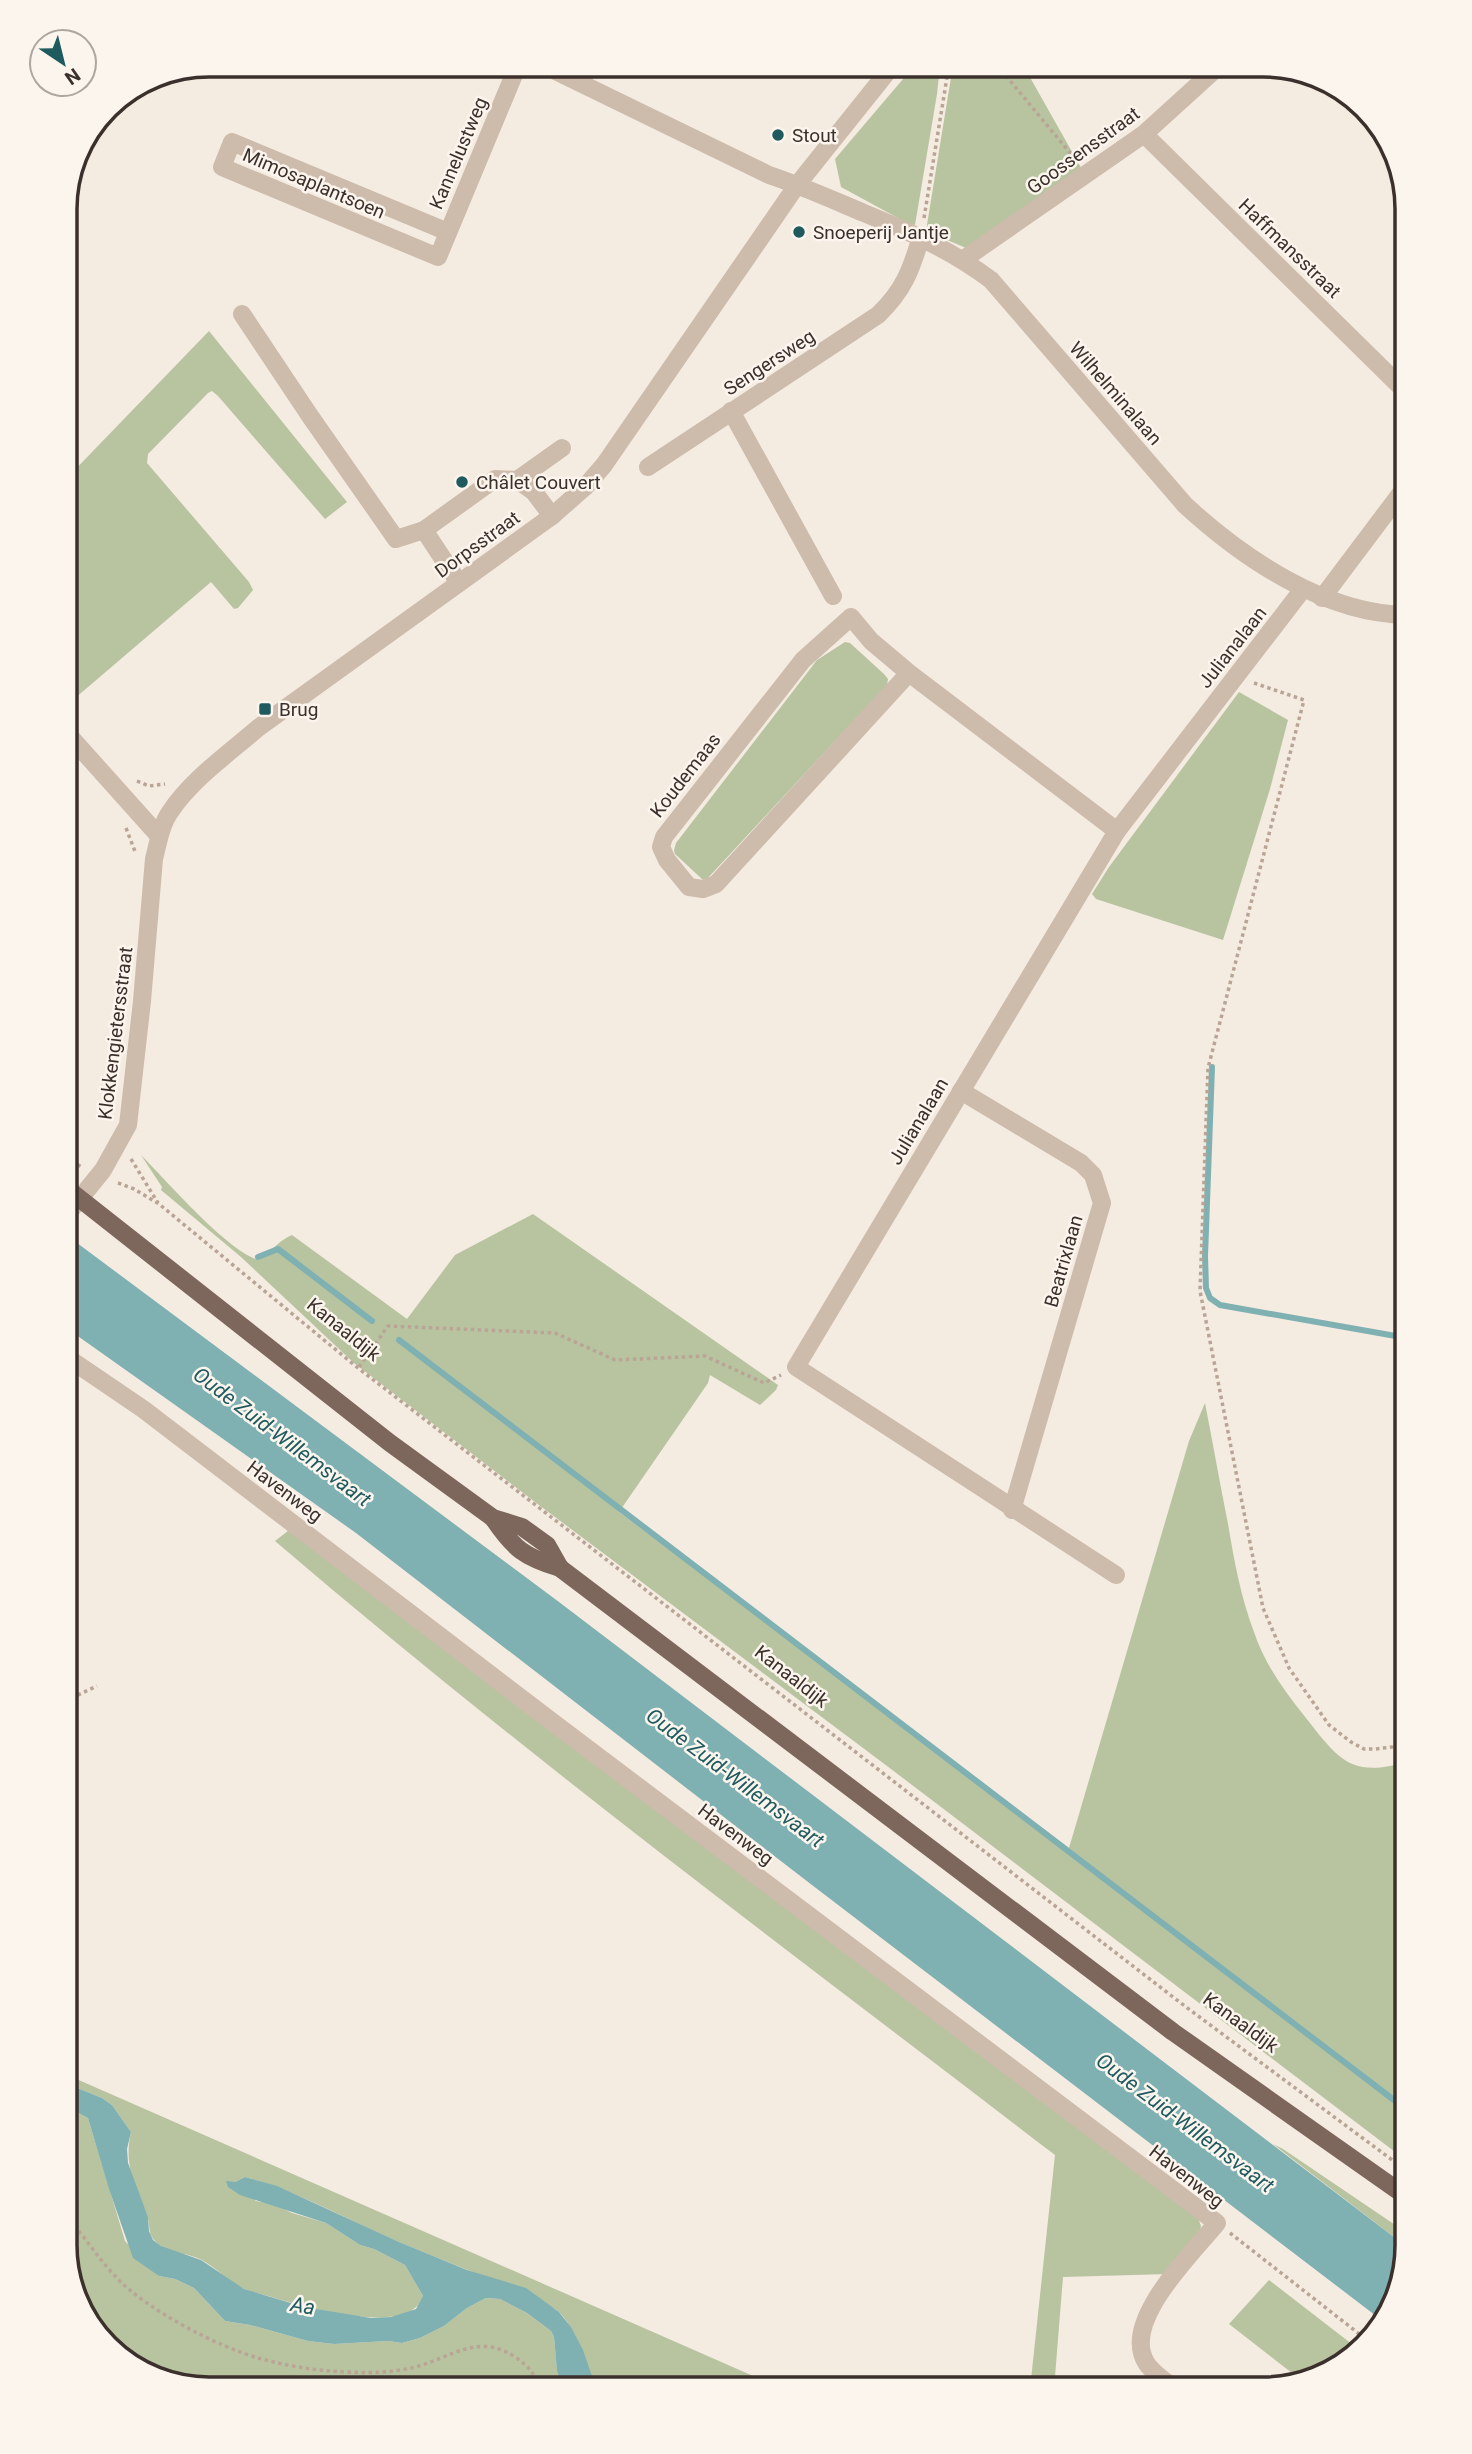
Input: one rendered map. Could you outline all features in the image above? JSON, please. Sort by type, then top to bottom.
[{"type":"main road","points":[[77,1196],[390,1443],[493,1518],[510,1543],[535,1560],[560,1568],[1173,2032],[1395,2189]]},
{"type":"street","name":"Kannelustweg","points":[[438,257],[513,77]]},
{"type":"street","points":[[570,77],[769,176],[797,185]]},
{"type":"street","points":[[579,81],[582,77]]},
{"type":"street","name":"Dorpsstraat","points":[[159,836],[168,813],[214,765],[258,729],[552,516],[585,486],[604,466],[797,185],[882,77]]},
{"type":"street","name":"Goossensstraat","points":[[964,259],[1144,134],[1207,77]]},
{"type":"street","name":"Haffmansstraat","points":[[1144,134],[1395,381]]},
{"type":"street","name":"Mimosaplantsoen","points":[[438,257],[222,167],[232,142],[448,232]]},
{"type":"street","name":"Wilhelminalaan","points":[[797,185],[921,237],[964,259],[991,281],[1185,505],[1236,547],[1322,598],[1395,615]]},
{"type":"street","name":"Sengersweg","points":[[648,467],[878,315],[895,299],[911,270],[921,237]]},
{"type":"street","points":[[242,314],[396,539],[424,530],[495,480],[517,480],[534,492],[552,516]]},
{"type":"street","points":[[731,411],[833,596]]},
{"type":"street","points":[[517,480],[562,447]]},
{"type":"street","points":[[1322,598],[1395,501]]},
{"type":"street","points":[[424,530],[459,583]]},
{"type":"street","name":"Julianalaan","points":[[796,1367],[1116,831],[1303,589]]},
{"type":"street","name":"Koudemaas","points":[[909,673],[716,884],[704,889],[689,887],[667,860],[661,847],[664,837],[803,660],[852,617],[871,641],[909,673],[1116,831]]},
{"type":"street","points":[[77,744],[159,836]]},
{"type":"street","name":"Klokkengietersstraat","points":[[77,1204],[98,1177],[128,1125],[154,859],[159,836]]},
{"type":"street","name":"Beatrixlaan","points":[[961,1091],[1081,1163],[1093,1175],[1102,1203],[1012,1510]]},
{"type":"street","name":"Havenweg","points":[[77,1364],[143,1409],[555,1724],[1217,2223],[1151,2305],[1141,2330],[1141,2351],[1147,2364],[1162,2377]]},
{"type":"street","points":[[796,1367],[1116,1576]]},
{"type":"path","points":[[921,237],[947,77]]},
{"type":"path","points":[[1007,77],[1088,175]]},
{"type":"path","points":[[1235,677],[1304,700],[1208,1068],[1200,1291],[1263,1608],[1289,1668],[1329,1725],[1364,1749],[1395,1746]]},
{"type":"path","points":[[77,715],[83,722]]},
{"type":"path","points":[[128,772],[137,782],[149,786],[165,784]]},
{"type":"path","name":"Kanaaldijk","points":[[120,1141],[159,1205]]},
{"type":"path","name":"Kanaaldijk","points":[[98,1177],[134,1189],[159,1205],[358,1368],[1186,2007],[1395,2162]]},
{"type":"path","points":[[358,1368],[388,1326],[555,1333],[615,1360],[705,1356],[764,1383],[796,1367]]},
{"type":"path","points":[[77,1695],[97,1686]]},
{"type":"path","points":[[1217,2223],[1360,2334]]},
{"type":"path","points":[[77,2230],[116,2277],[133,2292],[206,2337],[260,2359],[331,2371],[365,2372],[414,2367],[454,2352],[487,2345],[509,2353],[530,2367],[534,2377]]},
{"type":"green space","points":[[905,77],[939,77],[915,225],[841,187],[835,159]]},
{"type":"green space","points":[[951,77],[1030,77],[1084,173],[966,248],[926,231]]},
{"type":"green space","points":[[209,331],[347,502],[325,519],[218,396],[212,391],[208,393],[148,454],[147,463],[253,590],[238,608],[234,609],[211,582],[77,696],[77,468]]},
{"type":"green space","points":[[845,642],[850,643],[884,674],[888,679],[887,685],[706,880],[702,879],[675,854],[676,843],[817,660]]},
{"type":"green space","points":[[1239,692],[1288,720],[1270,789],[1223,940],[1096,899],[1092,894],[1109,867]]},
{"type":"green space","points":[[141,1155],[215,1230],[246,1254],[259,1260],[292,1235],[407,1319],[455,1255],[533,1214],[778,1385],[760,1405],[710,1375],[708,1383],[619,1512],[1069,1848],[1189,1441],[1205,1403],[1242,1592],[1249,1619],[1270,1667],[1318,1733],[1338,1755],[1359,1766],[1372,1768],[1395,1765],[1395,2152],[354,1363],[241,1257],[161,1190],[162,1187]]},
{"type":"green space","points":[[293,1527],[1198,2218],[1200,2231],[1168,2274],[1063,2277],[1055,2377],[1031,2377],[1055,2155],[563,1777],[275,1541]]},
{"type":"green space","points":[[77,2079],[756,2377],[592,2377],[573,2332],[555,2309],[305,2199],[245,2177],[235,2182],[256,2201],[274,2204],[292,2213],[326,2223],[360,2245],[405,2265],[423,2296],[414,2309],[399,2315],[379,2317],[331,2312],[244,2289],[200,2259],[161,2246],[153,2239],[131,2170],[131,2132],[112,2105],[77,2088]]},
{"type":"green space","points":[[77,2112],[88,2118],[125,2241],[159,2276],[175,2279],[194,2288],[225,2321],[308,2341],[334,2344],[388,2341],[402,2343],[420,2338],[444,2326],[467,2308],[486,2298],[500,2299],[527,2313],[551,2331],[560,2377],[200,2377],[166,2370],[136,2355],[110,2332],[99,2318],[84,2288],[77,2245]]},
{"type":"green space","points":[[1273,2144],[1395,2225],[1395,2238]]},
{"type":"green space","points":[[1269,2280],[1351,2343],[1314,2367],[1293,2374],[1229,2324]]},
{"type":"water","name":"Oude Zuid-Willemsvaart","points":[[77,1243],[559,1602],[1395,2238],[1391,2279],[1375,2315],[812,1885],[356,1533],[77,1335]]},
{"type":"water","points":[[77,2088],[112,2105],[131,2132],[127,2149],[128,2163],[148,2217],[153,2240],[161,2246],[201,2260],[244,2289],[304,2307],[371,2318],[391,2317],[416,2309],[423,2296],[405,2265],[360,2245],[326,2223],[240,2195],[228,2187],[226,2181],[235,2182],[245,2177],[277,2186],[467,2270],[526,2288],[559,2312],[571,2327],[592,2377],[559,2377],[551,2331],[527,2313],[500,2299],[486,2298],[467,2308],[444,2326],[420,2338],[402,2343],[388,2341],[334,2344],[308,2341],[225,2321],[194,2288],[175,2279],[159,2276],[133,2258],[88,2118],[77,2112]]},
{"type":"waterway","points":[[1212,1067],[1205,1256],[1206,1288],[1210,1298],[1220,1305],[1395,1336]]},
{"type":"waterway","points":[[258,1257],[278,1249],[372,1321]]},
{"type":"waterway","points":[[399,1340],[1395,2101]]},
{"type":"place","name":"Stout","points":[[778,135]]},
{"type":"place","name":"Snoeperij Jantje","points":[[799,232]]},
{"type":"place","name":"Châlet Couvert","points":[[462,482]]},
{"type":"place","name":"Brug","points":[[265,709]]},
{"type":"water label","name":"Aa","points":[[303,2306]]}]
